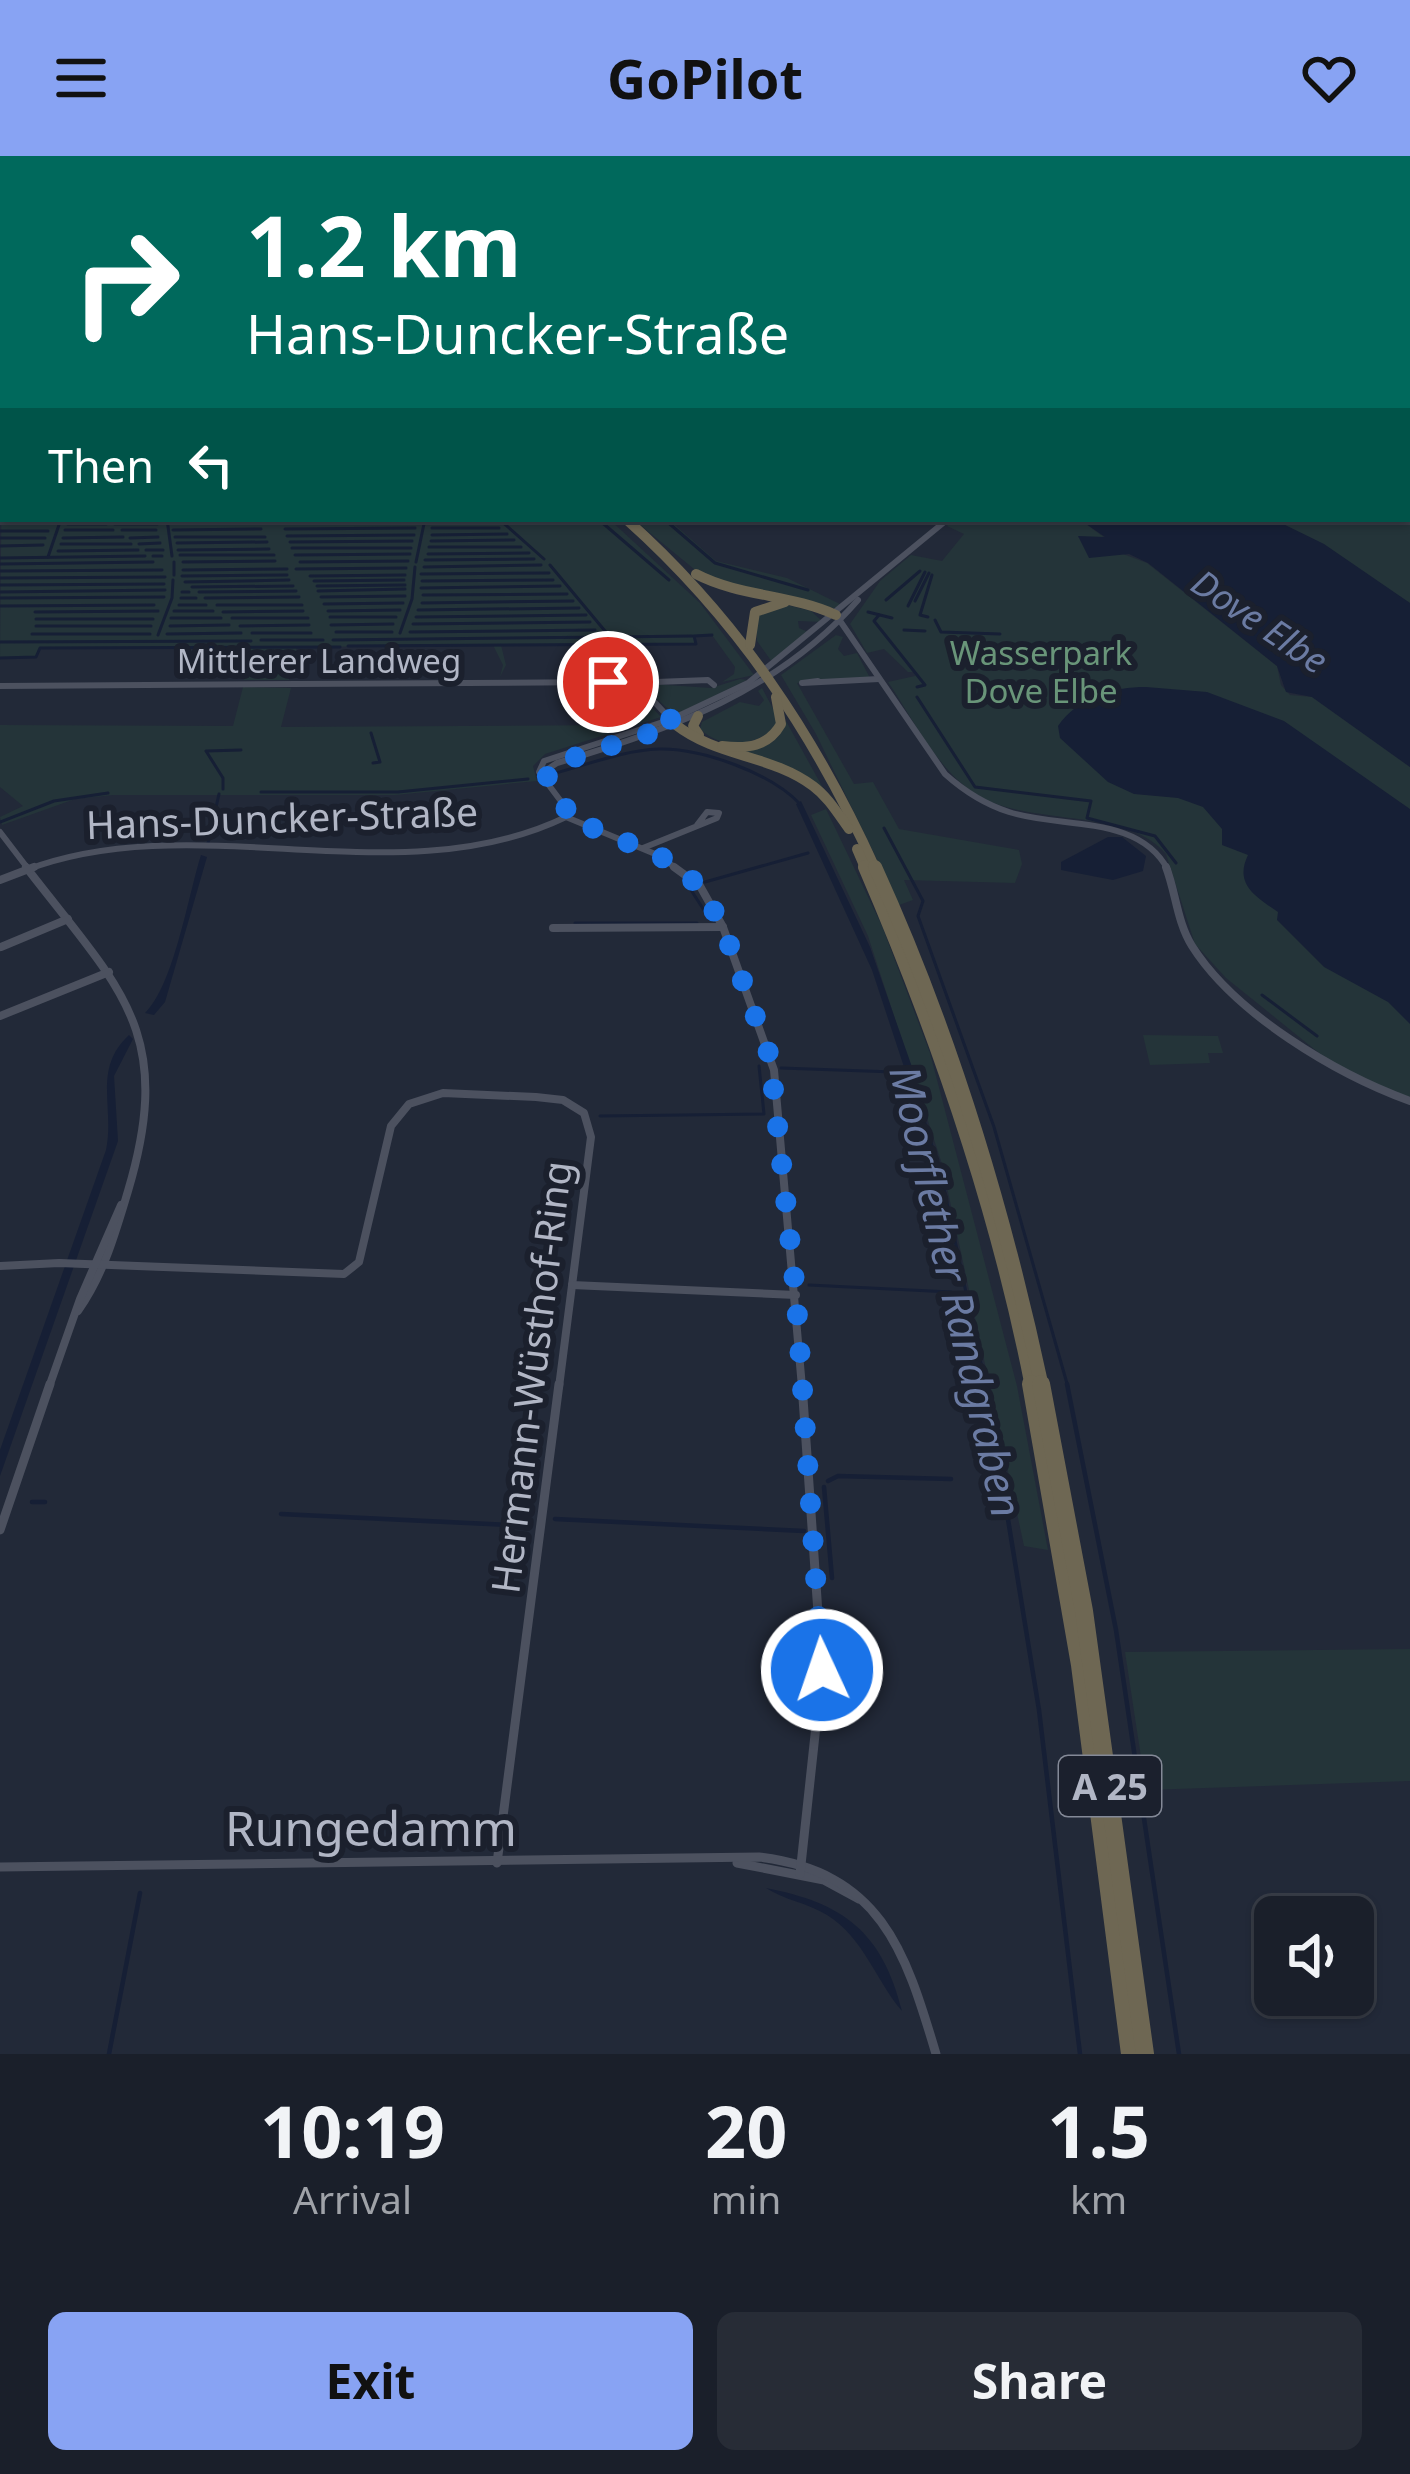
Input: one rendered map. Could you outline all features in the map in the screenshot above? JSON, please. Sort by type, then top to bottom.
[{"type":"highway","name":"A 25","points":[[619,522],[704,602],[776,697],[849,830],[916,984],[970,1145],[1008,1281],[1059,1541],[1130,2054]]},
{"type":"highway","name":"A 25","points":[[630,522],[668,554],[750,645],[850,812],[927,981],[1012,1248],[1070,1519],[1145,2054]]},
{"type":"highway","points":[[668,554],[724,588],[806,601],[833,622]]},
{"type":"highway","points":[[750,645],[750,621],[762,607],[788,602],[833,622]]},
{"type":"highway","points":[[676,722],[731,748],[767,741],[781,724],[776,697]]},
{"type":"highway","points":[[698,716],[694,726],[699,736]]},
{"type":"highway","points":[[676,722],[712,750],[800,778],[827,800],[849,830]]},
{"type":"street","points":[[800,1868],[822,1670],[796,1295],[774,1070],[723,927],[693,879],[643,848],[566,817],[566,808],[538,770],[548,759],[698,716],[749,686],[833,622],[945,522]]},
{"type":"street","points":[[833,622],[850,635],[945,774],[973,797],[1003,811],[1130,833],[1157,847],[1186,933],[1216,973],[1322,1059],[1362,1084],[1410,1101]]},
{"type":"street","points":[[833,622],[850,635]]},
{"type":"street","points":[[818,681],[880,679]]},
{"type":"street","name":"Mittlerer Landweg","points":[[0,686],[608,682],[638,688],[656,682],[694,681]]},
{"type":"street","points":[[676,722],[749,686]]},
{"type":"street","points":[[638,688],[676,722]]},
{"type":"street","name":"Hans-Duncker-Straße","points":[[0,880],[28,868],[104,850],[422,848],[476,844],[552,825],[566,817]]},
{"type":"street","points":[[643,848],[697,825]]},
{"type":"street","points":[[0,832],[110,972],[137,1021],[150,1078],[145,1137],[128,1193],[78,1311],[0,1530]]},
{"type":"street","points":[[2,947],[68,919]]},
{"type":"street","points":[[553,928],[723,927]]},
{"type":"street","points":[[0,1016],[110,972]]},
{"type":"street","name":"Hermann-Wüsthof-Ring","points":[[99,1264],[331,1275],[353,1270],[359,1262],[390,1131],[400,1111],[442,1093],[544,1097],[576,1107],[591,1130],[497,1863]]},
{"type":"street","points":[[0,1267],[99,1264]]},
{"type":"street","points":[[572,1285],[796,1295]]},
{"type":"street","name":"Rungedamm","points":[[0,1863],[724,1861],[800,1868],[869,1906],[901,1958],[936,2054]]},
{"type":"green space","points":[[1,522],[612,522],[700,603],[754,675],[722,682],[734,674],[735,667],[712,635],[695,636],[696,644],[501,645],[506,665],[500,677],[503,665],[493,645],[297,647],[289,680],[244,680],[250,647],[40,648],[36,657],[0,658]]},
{"type":"green space","points":[[637,522],[671,522],[716,561],[787,578],[842,605],[837,609],[705,578]]},
{"type":"green space","name":"Wasserpark Dove Elbe","points":[[950,522],[1083,522],[1105,538],[1078,537],[1147,563],[1277,666],[1281,685],[1290,695],[1312,697],[1410,767],[1410,1097],[1363,1081],[1324,1057],[1226,978],[1195,944],[1166,854],[1149,840],[1104,823],[1002,806],[966,787],[940,761],[888,682],[915,676],[914,672],[908,672],[884,649],[867,653],[850,624],[880,581],[911,555],[942,561],[964,534],[947,526]]},
{"type":"green space","points":[[1278,522],[1410,522],[1410,603]]},
{"type":"green space","points":[[783,604],[811,611],[823,622],[798,621],[799,628],[810,633],[772,662],[757,641],[757,614]]},
{"type":"green space","points":[[836,635],[843,637],[838,649],[844,656],[857,653],[870,678],[797,683],[854,784],[873,782],[899,829],[1019,850],[1022,864],[1015,883],[904,880],[913,900],[899,905],[816,734],[781,675]]},
{"type":"green space","points":[[747,680],[675,715],[647,690],[652,684],[711,688]]},
{"type":"green space","points":[[243,687],[291,688],[281,727],[616,725],[620,687],[636,691],[661,717],[545,754],[533,766],[537,781],[395,795],[113,795],[75,799],[2,825],[0,817],[23,806],[0,787],[0,725],[233,726]]},
{"type":"green space","points":[[762,688],[777,716],[776,728],[767,734],[728,743],[700,729],[702,722],[740,702],[759,706],[764,700],[758,691]]},
{"type":"green space","points":[[786,721],[823,788],[742,751],[770,744]]},
{"type":"green space","points":[[826,809],[882,926],[930,1053],[1017,1386],[1048,1550],[1024,1546],[942,1164],[868,936],[811,815]]},
{"type":"green space","points":[[1143,1035],[1218,1036],[1223,1053],[1208,1053],[1210,1063],[1150,1065]]},
{"type":"green space","points":[[1410,1649],[1410,1781],[1146,1790],[1125,1652]]},
{"type":"water","name":"Dove Elbe","points":[[1083,522],[1279,522],[1324,544],[1410,603],[1410,767],[1312,697],[1286,692],[1277,666],[1148,563],[1129,554],[1089,558],[1078,536],[1105,537]]},
{"type":"water","points":[[1121,689],[1207,692],[1284,721],[1410,809],[1410,1024],[1388,1002],[1324,967],[1277,920],[1278,912],[1245,882],[1248,855],[1222,845],[1222,829],[1203,807],[1178,798],[1134,794],[1108,782],[1060,738],[1058,726],[1086,701]]},
{"type":"water","points":[[801,801],[870,947],[912,1067],[905,1070],[872,970],[796,804]]},
{"type":"water","points":[[1108,837],[1122,837],[1146,856],[1143,871],[1113,880],[1061,870],[1061,862]]},
{"type":"water","points":[[201,855],[207,857],[165,1002],[154,1015],[145,1013],[172,962]]},
{"type":"water","points":[[129,1035],[133,1039],[114,1076],[118,1141],[0,1476],[0,1450],[106,1150],[108,1075],[111,1061]]},
{"type":"water","points":[[766,1888],[817,1902],[855,1925],[883,1960],[902,2011],[840,1924]]},
{"type":"waterway","points":[[48,557],[60,522]]},
{"type":"waterway","points":[[167,522],[172,556]]},
{"type":"waterway","points":[[281,523],[416,522]]},
{"type":"waterway","points":[[416,562],[424,522]]},
{"type":"waterway","points":[[433,522],[492,522]]},
{"type":"waterway","points":[[502,522],[544,559]]},
{"type":"waterway","points":[[601,522],[669,580]]},
{"type":"waterway","points":[[667,522],[715,563],[808,590]]},
{"type":"waterway","points":[[173,523],[260,523]]},
{"type":"waterway","points":[[68,524],[106,524]]},
{"type":"waterway","points":[[115,524],[157,524]]},
{"type":"waterway","points":[[285,529],[415,528]]},
{"type":"waterway","points":[[432,528],[499,528]]},
{"type":"waterway","points":[[173,530],[261,529]]},
{"type":"waterway","points":[[65,530],[113,530]]},
{"type":"waterway","points":[[122,530],[156,530]]},
{"type":"waterway","points":[[0,531],[48,531]]},
{"type":"waterway","points":[[432,535],[507,534]]},
{"type":"waterway","points":[[287,536],[414,535]]},
{"type":"waterway","points":[[63,538],[123,537]]},
{"type":"waterway","points":[[130,538],[158,537]]},
{"type":"waterway","points":[[175,537],[265,537]]},
{"type":"waterway","points":[[0,538],[45,538]]},
{"type":"waterway","points":[[431,541],[514,540]]},
{"type":"waterway","points":[[290,542],[412,541]]},
{"type":"waterway","points":[[177,543],[267,542]]},
{"type":"waterway","points":[[139,544],[160,543]]},
{"type":"waterway","points":[[61,544],[131,544]]},
{"type":"waterway","points":[[0,546],[43,545]]},
{"type":"waterway","points":[[429,547],[521,547]]},
{"type":"waterway","points":[[292,548],[411,548]]},
{"type":"waterway","points":[[178,550],[269,549]]},
{"type":"waterway","points":[[58,551],[138,550]]},
{"type":"waterway","points":[[146,550],[163,550]]},
{"type":"waterway","points":[[428,554],[529,553]]},
{"type":"waterway","points":[[295,555],[410,554]]},
{"type":"waterway","points":[[180,555],[274,555]]},
{"type":"waterway","points":[[0,558],[145,556]]},
{"type":"waterway","points":[[153,556],[162,556]]},
{"type":"waterway","points":[[425,560],[534,559]]},
{"type":"waterway","points":[[183,562],[275,561]]},
{"type":"waterway","points":[[300,562],[408,561]]},
{"type":"waterway","points":[[0,564],[153,562]]},
{"type":"waterway","points":[[174,562],[174,575]]},
{"type":"waterway","points":[[424,567],[541,565]]},
{"type":"waterway","points":[[333,640],[610,637],[550,565]]},
{"type":"waterway","points":[[400,633],[412,599],[415,567]]},
{"type":"waterway","points":[[296,569],[406,568]]},
{"type":"waterway","points":[[183,570],[287,569]]},
{"type":"waterway","points":[[0,571],[162,570]]},
{"type":"waterway","points":[[886,600],[920,571]]},
{"type":"waterway","points":[[908,606],[925,572]]},
{"type":"waterway","points":[[421,574],[549,573]]},
{"type":"waterway","points":[[915,601],[929,573]]},
{"type":"waterway","points":[[182,576],[287,575]]},
{"type":"waterway","points":[[310,576],[405,575]]},
{"type":"waterway","points":[[928,617],[920,615],[932,575]]},
{"type":"waterway","points":[[0,578],[165,577]]},
{"type":"waterway","points":[[158,635],[172,598],[173,580]]},
{"type":"waterway","points":[[185,582],[289,580]]},
{"type":"waterway","points":[[314,581],[404,580]]},
{"type":"waterway","points":[[422,581],[553,580]]},
{"type":"waterway","points":[[0,585],[164,584]]},
{"type":"waterway","points":[[317,586],[405,585]]},
{"type":"waterway","points":[[192,587],[293,586]]},
{"type":"waterway","points":[[421,588],[560,586]]},
{"type":"waterway","points":[[318,591],[405,589]]},
{"type":"waterway","points":[[0,592],[165,590]]},
{"type":"waterway","points":[[199,592],[296,591]]},
{"type":"waterway","points":[[182,592],[189,592]]},
{"type":"waterway","points":[[423,595],[567,594]]},
{"type":"waterway","points":[[321,597],[405,596]]},
{"type":"waterway","points":[[0,598],[164,597]]},
{"type":"waterway","points":[[205,598],[299,597]]},
{"type":"waterway","points":[[181,598],[196,598]]},
{"type":"waterway","points":[[422,603],[573,601]]},
{"type":"waterway","points":[[324,604],[403,603]]},
{"type":"waterway","points":[[0,606],[154,605]]},
{"type":"waterway","points":[[179,605],[206,605]]},
{"type":"waterway","points":[[217,605],[302,605]]},
{"type":"waterway","points":[[418,610],[579,608]]},
{"type":"waterway","points":[[328,611],[400,610]]},
{"type":"waterway","points":[[35,612],[158,611]]},
{"type":"waterway","points":[[174,611],[213,611]]},
{"type":"waterway","points":[[223,612],[303,611]]},
{"type":"waterway","points":[[868,612],[892,618]]},
{"type":"waterway","points":[[416,617],[586,615]]},
{"type":"waterway","points":[[879,615],[874,621],[925,685],[917,687]]},
{"type":"waterway","points":[[330,617],[396,617]]},
{"type":"waterway","points":[[171,618],[221,618]]},
{"type":"waterway","points":[[232,618],[308,618]]},
{"type":"waterway","points":[[36,619],[153,619]]},
{"type":"waterway","points":[[935,620],[941,632],[1000,634]]},
{"type":"waterway","points":[[413,624],[590,622]]},
{"type":"waterway","points":[[331,625],[393,624]]},
{"type":"waterway","points":[[170,626],[229,625]]},
{"type":"waterway","points":[[240,626],[309,625]]},
{"type":"waterway","points":[[36,626],[151,626]]},
{"type":"waterway","points":[[410,632],[595,630]]},
{"type":"waterway","points":[[904,630],[925,631]]},
{"type":"waterway","points":[[336,632],[392,632]]},
{"type":"waterway","points":[[167,634],[241,633]]},
{"type":"waterway","points":[[252,633],[311,633]]},
{"type":"waterway","points":[[32,634],[150,634]]},
{"type":"waterway","points":[[348,646],[696,644],[694,636],[712,635]]},
{"type":"waterway","points":[[612,637],[692,636]]},
{"type":"waterway","points":[[261,640],[323,640]]},
{"type":"waterway","points":[[0,642],[251,641]]},
{"type":"waterway","points":[[0,658],[36,657],[40,648],[340,647]]},
{"type":"waterway","points":[[917,697],[975,787],[1091,801],[1087,818],[1155,836],[1176,863]]},
{"type":"waterway","points":[[371,733],[380,762],[373,763]]},
{"type":"waterway","points":[[223,789],[223,778],[206,751],[241,750]]},
{"type":"waterway","name":"Moorflether Randgraben","points":[[556,773],[633,752],[676,750],[754,773],[800,804]]},
{"type":"waterway","name":"Moorflether Randgraben","points":[[261,792],[398,792],[528,779]]},
{"type":"waterway","name":"Moorflether Randgraben","points":[[0,822],[54,801],[108,793]]},
{"type":"waterway","points":[[208,843],[219,794]]},
{"type":"waterway","points":[[884,828],[923,901],[918,916],[994,1127],[1068,1387]]},
{"type":"waterway","points":[[705,882],[808,853]]},
{"type":"waterway","points":[[691,890],[709,918]]},
{"type":"waterway","points":[[575,923],[697,923]]},
{"type":"waterway","points":[[1262,995],[1317,1036]]},
{"type":"waterway","points":[[600,1116],[764,1114],[759,1066]]},
{"type":"waterway","points":[[781,1068],[894,1072]]},
{"type":"waterway","name":"Moorflether Randgraben","points":[[908,1068],[942,1179],[986,1387]]},
{"type":"waterway","points":[[809,1285],[951,1292]]},
{"type":"waterway","name":"Moorflether Randgraben","points":[[986,1384],[1039,1710],[1080,2054]]},
{"type":"waterway","points":[[1067,1384],[1116,1630],[1179,2054]]},
{"type":"waterway","points":[[828,1481],[838,1476],[951,1479]]},
{"type":"waterway","points":[[824,1487],[832,1578]]},
{"type":"waterway","points":[[32,1502],[45,1502]]},
{"type":"waterway","points":[[281,1514],[529,1526]]},
{"type":"waterway","points":[[555,1519],[804,1531]]},
{"type":"waterway","points":[[109,2054],[140,1893]]},
{"type":"route","points":[[608,682],[646,693],[676,725],[557,763],[548,769],[547,781],[566,808],[566,817],[660,856],[700,886],[723,927],[770,1057],[786,1174],[822,1670]]}]
